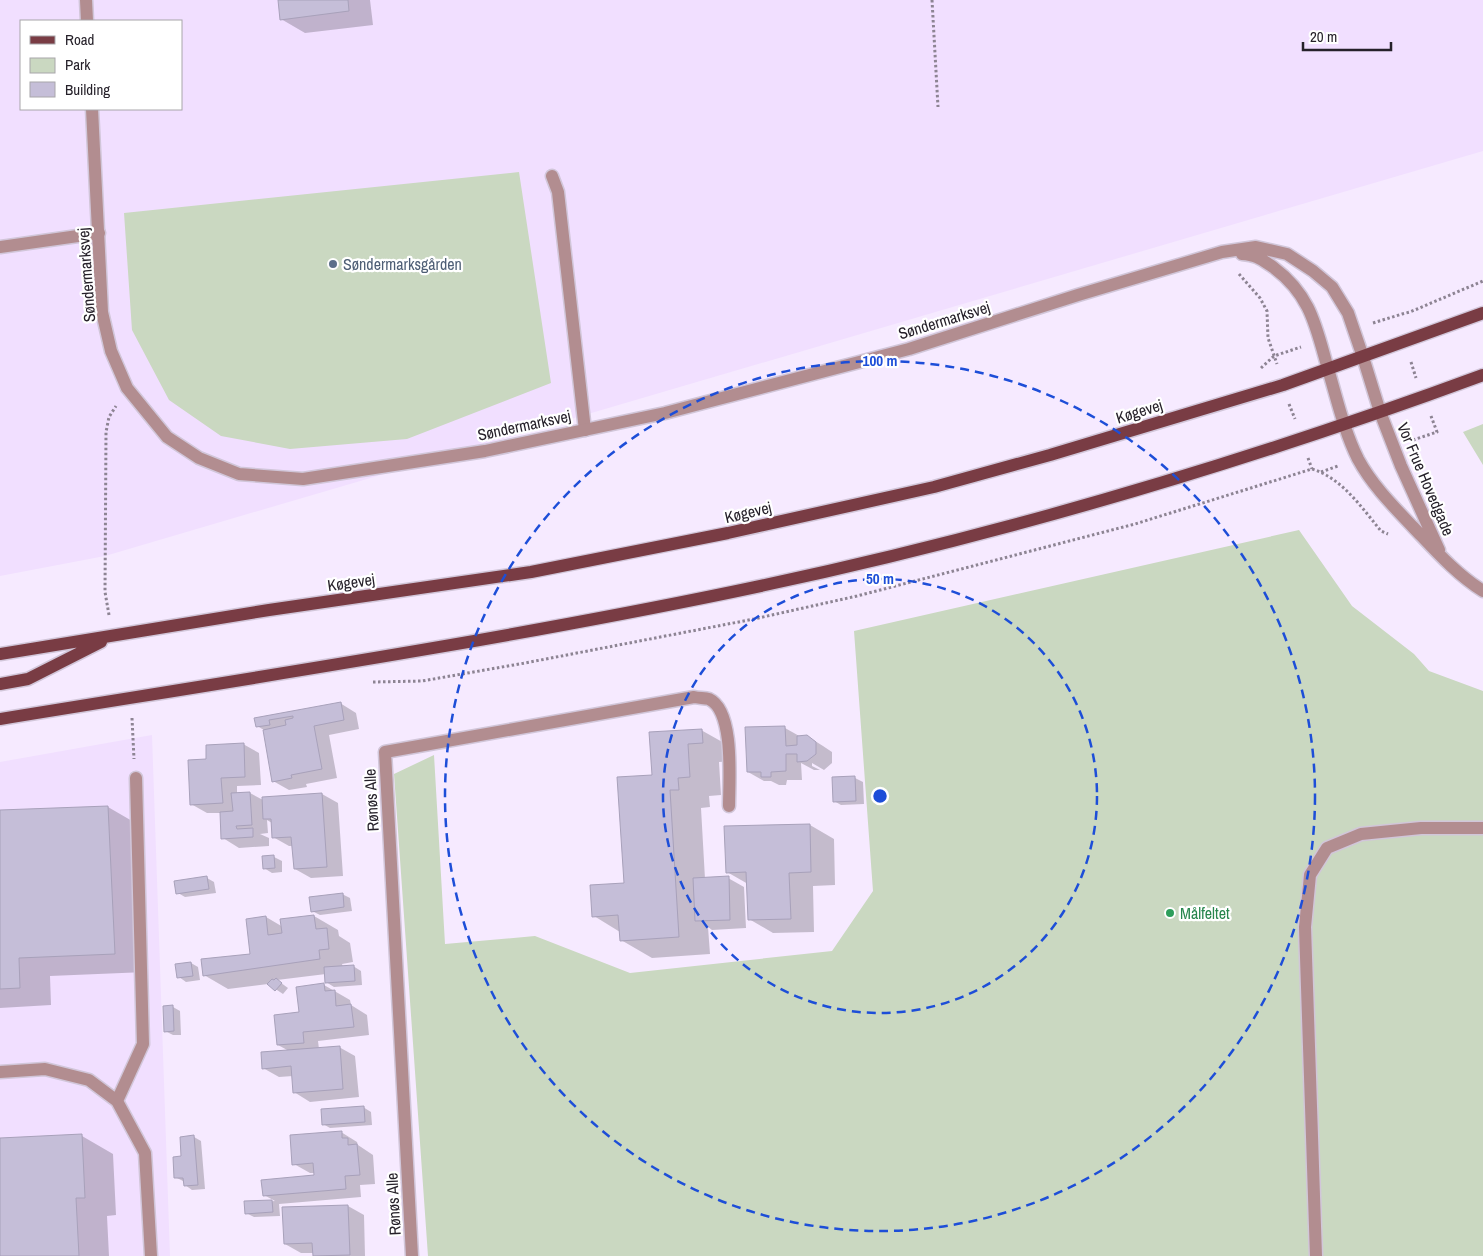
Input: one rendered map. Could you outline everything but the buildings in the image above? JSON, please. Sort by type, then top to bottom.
[{"type":"main road","name":"Køgevej","points":[[0,654],[269,610],[532,572],[728,533],[934,487],[1050,455],[1283,385],[1483,313]]},
{"type":"main road","points":[[0,719],[512,634],[735,591],[941,544],[1174,479],[1380,412],[1483,375]]},
{"type":"main road","points":[[0,684],[28,679],[112,637]]},
{"type":"street","points":[[86,0],[87,20]]},
{"type":"street","name":"Søndermarksvej","points":[[92,110],[102,312],[111,351],[127,388],[167,437],[199,458],[239,474],[303,479],[484,451],[665,413],[909,349],[1078,295],[1222,252],[1256,247],[1287,254],[1313,271],[1332,287],[1348,313],[1363,357]]},
{"type":"street","points":[[552,176],[558,192],[585,430]]},
{"type":"street","points":[[0,247],[98,233]]},
{"type":"street","name":"Søndermarksvej","points":[[1222,252],[1255,255],[1280,273],[1298,290],[1312,316],[1328,369]]},
{"type":"street","name":"Vor Frue Hovedgade","points":[[1363,357],[1380,412],[1401,466],[1443,559]]},
{"type":"street","name":"Vor Frue Hovedgade","points":[[1328,369],[1344,424],[1358,459],[1380,492],[1443,559],[1483,591]]},
{"type":"street","name":"Rønøs Alle","points":[[412,1256],[385,752],[694,698],[709,699],[720,710],[729,737],[728,806]]},
{"type":"street","points":[[117,1101],[143,1044],[136,778]]},
{"type":"street","points":[[1316,1256],[1305,927],[1310,875],[1327,848],[1361,834],[1421,828],[1483,828]]},
{"type":"street","points":[[0,1072],[45,1069],[89,1080],[117,1101],[145,1153],[151,1256]]},
{"type":"path","points":[[932,0],[938,107]]},
{"type":"path","points":[[1222,252],[1247,286],[1260,298],[1266,311],[1268,338],[1312,469]]},
{"type":"path","points":[[1410,312],[1483,281]]},
{"type":"path","points":[[112,637],[105,592],[106,432],[109,417],[127,388]]},
{"type":"path","points":[[130,697],[136,778]]},
{"type":"shaded area","points":[[0,0],[1483,0],[1483,151],[105,556],[0,576]]},
{"type":"shaded area","points":[[152,735],[170,1256],[0,1256],[0,762]]},
{"type":"green space","points":[[519,172],[551,383],[407,439],[290,449],[221,436],[169,400],[132,330],[124,213]]},
{"type":"green space","points":[[1483,424],[1483,465],[1463,432]]},
{"type":"green space","name":"Målfeltet","points":[[1299,530],[1352,606],[1414,654],[1429,671],[1483,691],[1483,1256],[428,1256],[394,774],[434,755],[445,944],[535,936],[630,973],[832,951],[873,891],[854,631]]},
{"type":"place","name":"Søndermarksgården","points":[[333,264]]},
{"type":"place","name":"Målfeltet","points":[[1170,913]]}]
